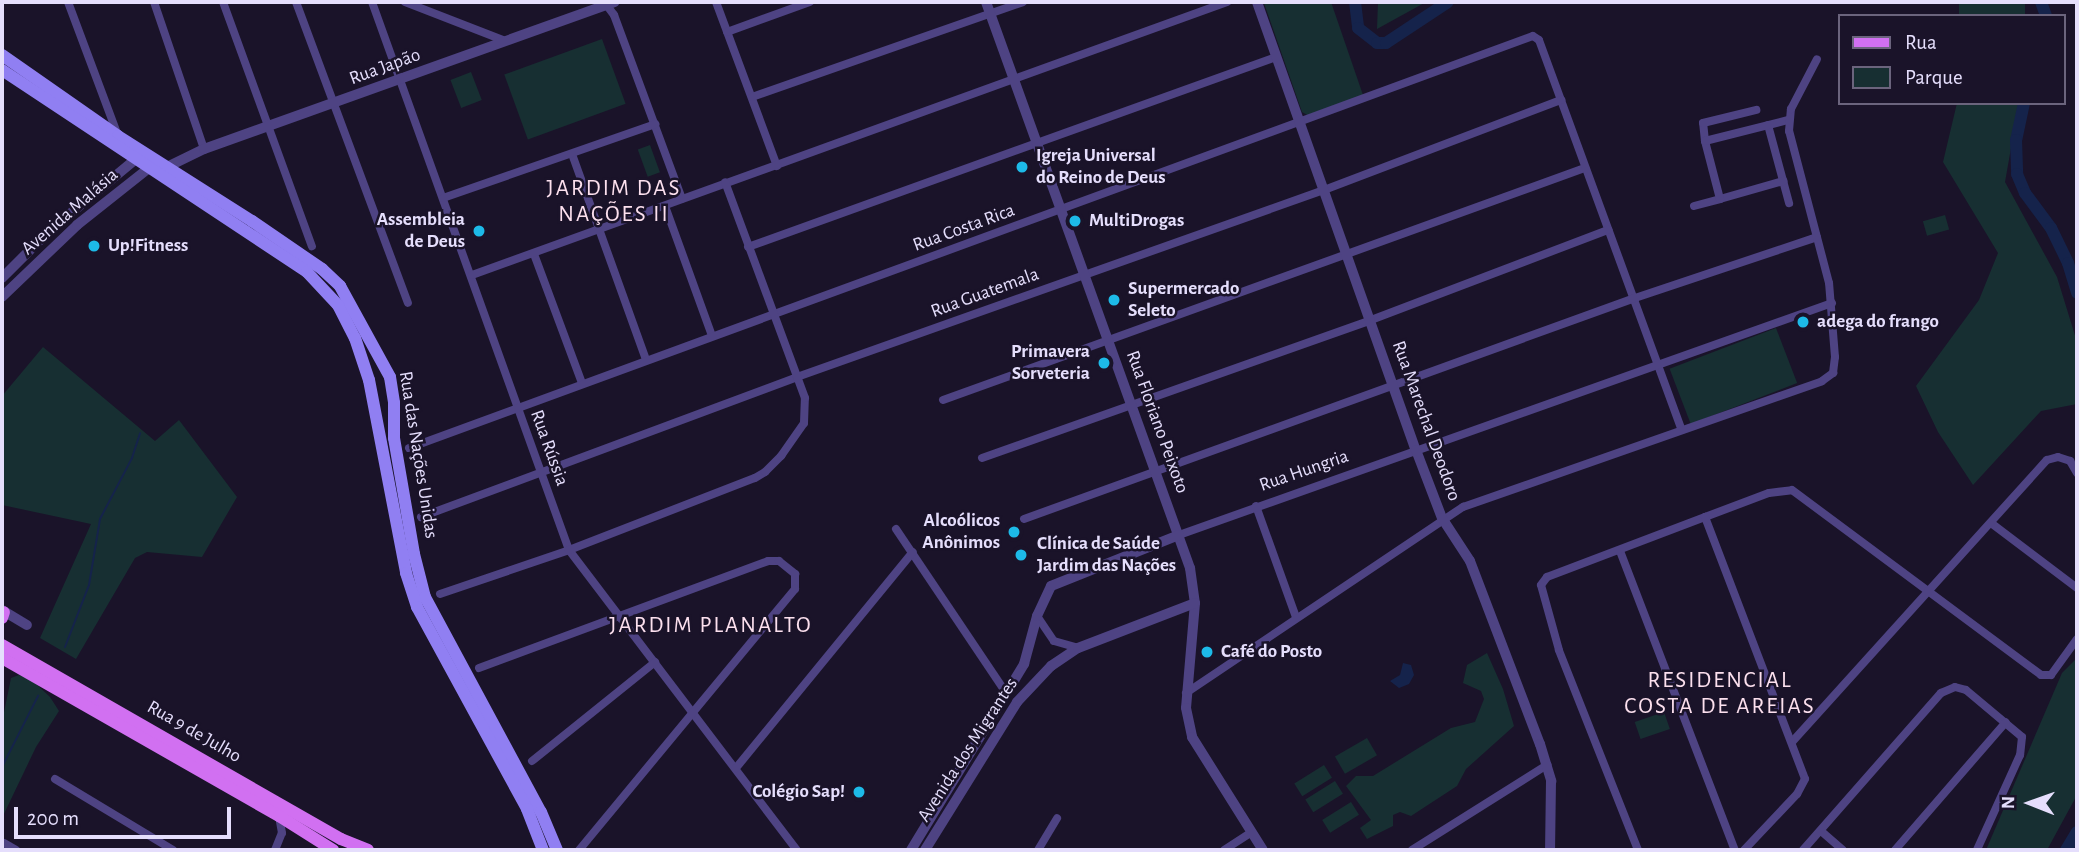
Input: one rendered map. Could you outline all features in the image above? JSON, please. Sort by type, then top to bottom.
[{"type":"main road","name":"Rua das Nações Unidas","points":[[2,55],[118,136],[151,164],[285,257],[328,292],[349,323],[369,380],[406,573],[417,607],[527,809],[543,850]]},
{"type":"main road","name":"Rua das Nações Unidas","points":[[2,69],[136,159],[167,167],[336,281],[358,315],[387,370],[394,403],[396,450],[414,554],[425,597],[541,812],[557,850]]},
{"type":"main road","points":[[369,380],[378,372],[387,370]]},
{"type":"main road","points":[[373,405],[385,409],[394,403]]},
{"type":"main road","name":"Rua 9 de Julho","points":[[2,645],[341,839],[368,850]]},
{"type":"main road","name":"Rua 9 de Julho","points":[[2,658],[279,816],[333,850]]},
{"type":"street","points":[[68,2],[118,136]]},
{"type":"street","points":[[154,2],[204,149]]},
{"type":"street","points":[[223,2],[312,246]]},
{"type":"street","points":[[296,2],[408,303]]},
{"type":"street","name":"Rua Rússia","points":[[372,2],[569,551],[797,850]]},
{"type":"street","points":[[405,2],[503,40]]},
{"type":"street","points":[[716,2],[777,166]]},
{"type":"street","points":[[727,32],[810,2]]},
{"type":"street","name":"Rua Floriano Peixoto","points":[[986,2],[1190,568],[1195,603],[1186,717],[1192,737],[1263,850]]},
{"type":"street","points":[[752,97],[1023,2]]},
{"type":"street","points":[[472,275],[1227,2]]},
{"type":"street","name":"Rua Marechal Deodoro","points":[[1257,2],[1416,450],[1442,518],[1470,561],[1547,765],[1552,806],[1550,850]]},
{"type":"street","points":[[608,3],[682,199]]},
{"type":"street","name":"Rua Japão","points":[[167,167],[204,149],[335,104],[608,3]]},
{"type":"street","name":"Rua Costa Rica","points":[[410,448],[773,312],[1529,38],[1539,40],[1560,100]]},
{"type":"street","points":[[748,247],[1036,146],[1276,57]]},
{"type":"street","points":[[1186,693],[1442,518],[1463,507],[1681,428],[1822,382],[1833,372],[1832,303],[1788,120],[1817,59]]},
{"type":"street","points":[[1560,100],[1681,428]]},
{"type":"street","name":"Rua Guatemala","points":[[421,517],[797,377],[1324,190],[1560,100]]},
{"type":"street","points":[[1720,199],[1703,124],[1756,110]]},
{"type":"street","points":[[1705,141],[1788,120]]},
{"type":"street","points":[[443,198],[654,124]]},
{"type":"street","points":[[1768,125],[1789,203]]},
{"type":"street","points":[[572,154],[646,360]]},
{"type":"street","name":"Avenida Malásia","points":[[2,278],[34,246],[136,159]]},
{"type":"street","name":"Avenida Malásia","points":[[2,297],[77,225],[151,164]]},
{"type":"street","points":[[943,400],[1585,168]]},
{"type":"street","points":[[1695,206],[1783,181]]},
{"type":"street","points":[[440,594],[569,551],[765,472],[804,423],[807,408],[797,377],[725,182]]},
{"type":"street","points":[[665,206],[712,336]]},
{"type":"street","points":[[982,458],[1132,402],[1371,320],[1608,230]]},
{"type":"street","points":[[1024,519],[1632,299],[1817,237]]},
{"type":"street","points":[[34,246],[47,246],[42,258],[30,260],[34,246]]},
{"type":"street","points":[[534,254],[582,383]]},
{"type":"street","name":"Rua Hungria","points":[[1037,616],[1047,591],[1059,581],[1256,506],[1832,303]]},
{"type":"street","points":[[1792,742],[2047,460],[2058,457],[2070,461],[2077,473]]},
{"type":"street","points":[[1638,850],[1559,650],[1541,585],[1547,577],[1769,493],[1792,490],[1928,593],[2044,676],[2051,675],[2077,639]]},
{"type":"street","points":[[1256,506],[1296,617]]},
{"type":"street","points":[[1705,517],[1805,779],[1797,794],[1744,850]]},
{"type":"street","points":[[1991,523],[2077,588]]},
{"type":"street","points":[[896,529],[1007,694]]},
{"type":"street","points":[[1619,551],[1735,850]]},
{"type":"street","points":[[736,768],[913,552]]},
{"type":"street","points":[[479,668],[772,560],[779,561],[795,574],[795,589],[579,850]]},
{"type":"street","name":"Avenida dos Migrantes","points":[[923,850],[1028,687],[1051,666],[1079,648],[1195,603]]},
{"type":"street","points":[[3,613],[27,625]]},
{"type":"street","points":[[1037,616],[1054,641],[1079,648]]},
{"type":"street","name":"Avenida dos Migrantes","points":[[911,850],[1024,664],[1037,616]]},
{"type":"street","points":[[532,761],[655,662]]},
{"type":"street","points":[[1803,850],[1948,688],[1966,690],[2022,737],[2022,746],[1977,850]]},
{"type":"street","points":[[1895,850],[2006,722]]},
{"type":"street","points":[[1412,850],[1547,765]]},
{"type":"street","points":[[954,778],[954,789],[963,788]]},
{"type":"street","points":[[55,779],[173,850]]},
{"type":"street","points":[[940,803],[948,804],[948,813]]},
{"type":"street","points":[[275,850],[282,832],[279,816]]},
{"type":"street","points":[[1038,850],[1057,818]]},
{"type":"street","points":[[1821,831],[1843,850]]},
{"type":"street","points":[[1224,850],[1252,832]]},
{"type":"street","name":"Avenida dos Migrantes","points":[[920,835],[924,841],[923,850]]},
{"type":"street","points":[[4,843],[16,850]]},
{"type":"green space","points":[[1331,2],[1363,95],[1309,116],[1302,112],[1264,3]]},
{"type":"green space","points":[[1378,2],[1426,2],[1377,29]]},
{"type":"green space","points":[[1959,2],[2025,2],[2025,14],[1959,14]]},
{"type":"green space","points":[[602,39],[626,104],[528,139],[504,75]]},
{"type":"green space","points":[[471,72],[482,100],[461,108],[450,80]]},
{"type":"green space","points":[[1957,105],[2019,105],[2005,182],[2057,277],[2077,342],[2077,404],[2041,411],[1973,485],[1938,432],[1916,386],[1979,300],[1998,253],[1943,162]]},
{"type":"green space","points":[[650,145],[660,172],[648,177],[638,149]]},
{"type":"green space","points":[[1945,215],[1949,229],[1927,236],[1923,221]]},
{"type":"green space","points":[[1776,328],[1797,383],[1691,424],[1670,369]]},
{"type":"green space","points":[[43,347],[155,441],[179,420],[237,497],[202,557],[147,552],[135,558],[76,659],[40,638],[91,524],[2,505],[2,396]]},
{"type":"green space","points":[[1487,653],[1503,689],[1514,726],[1466,769],[1457,786],[1411,816],[1400,812],[1393,815],[1393,826],[1367,839],[1360,828],[1371,820],[1346,786],[1356,776],[1373,776],[1451,728],[1475,722],[1484,699],[1481,691],[1463,683],[1467,665]]},
{"type":"green space","points":[[2077,658],[2077,795],[2047,850],[1986,850],[2062,673]]},
{"type":"green space","points":[[19,675],[32,680],[50,697],[59,711],[36,747],[2,818],[2,722],[11,678]]},
{"type":"green space","points":[[1664,712],[1670,729],[1641,739],[1635,722]]},
{"type":"green space","points":[[1367,738],[1377,755],[1345,774],[1335,756]]},
{"type":"green space","points":[[1324,765],[1332,778],[1302,796],[1294,784]]},
{"type":"green space","points":[[1335,781],[1343,794],[1313,812],[1305,800]]},
{"type":"green space","points":[[1351,802],[1359,815],[1330,833],[1322,820]]},
{"type":"water","points":[[1403,663],[1411,665],[1414,675],[1409,684],[1399,688],[1390,681],[1400,675]]},
{"type":"waterway","points":[[1355,2],[1358,28],[1377,43],[1386,43],[1448,2]]},
{"type":"waterway","points":[[2041,2],[2045,14]]},
{"type":"waterway","points":[[2024,105],[2016,140],[2017,174],[2025,193],[2051,228],[2068,263],[2077,293]]},
{"type":"waterway","points":[[65,647],[89,585],[100,519],[132,458],[140,433]]},
{"type":"waterway","points":[[2,767],[38,696]]},
{"type":"waterway","points":[[2066,850],[2077,832]]},
{"type":"place","name":"Igreja Universal do Reino de Deus","points":[[1022,167]]},
{"type":"place","name":"MultiDrogas","points":[[1075,221]]},
{"type":"place","name":"Assembleia de Deus","points":[[479,231]]},
{"type":"place","name":"Up!Fitness","points":[[94,246]]},
{"type":"place","name":"Supermercado Seleto","points":[[1114,300]]},
{"type":"place","name":"adega do frango","points":[[1803,322]]},
{"type":"place","name":"Primavera Sorveteria","points":[[1104,363]]},
{"type":"place","name":"Alcoólicos Anônimos","points":[[1014,532]]},
{"type":"place","name":"Clínica de Saúde Jardim das Nações","points":[[1021,555]]},
{"type":"place","name":"Café do Posto","points":[[1207,652]]},
{"type":"place","name":"Colégio Sap!","points":[[859,792]]},
{"type":"district","name":"JARDIM DAS NAÇÕES II","points":[[614,202]]},
{"type":"district","name":"JARDIM PLANALTO","points":[[711,626]]},
{"type":"district","name":"RESIDENCIAL COSTA DE AREIAS","points":[[1720,694]]}]
